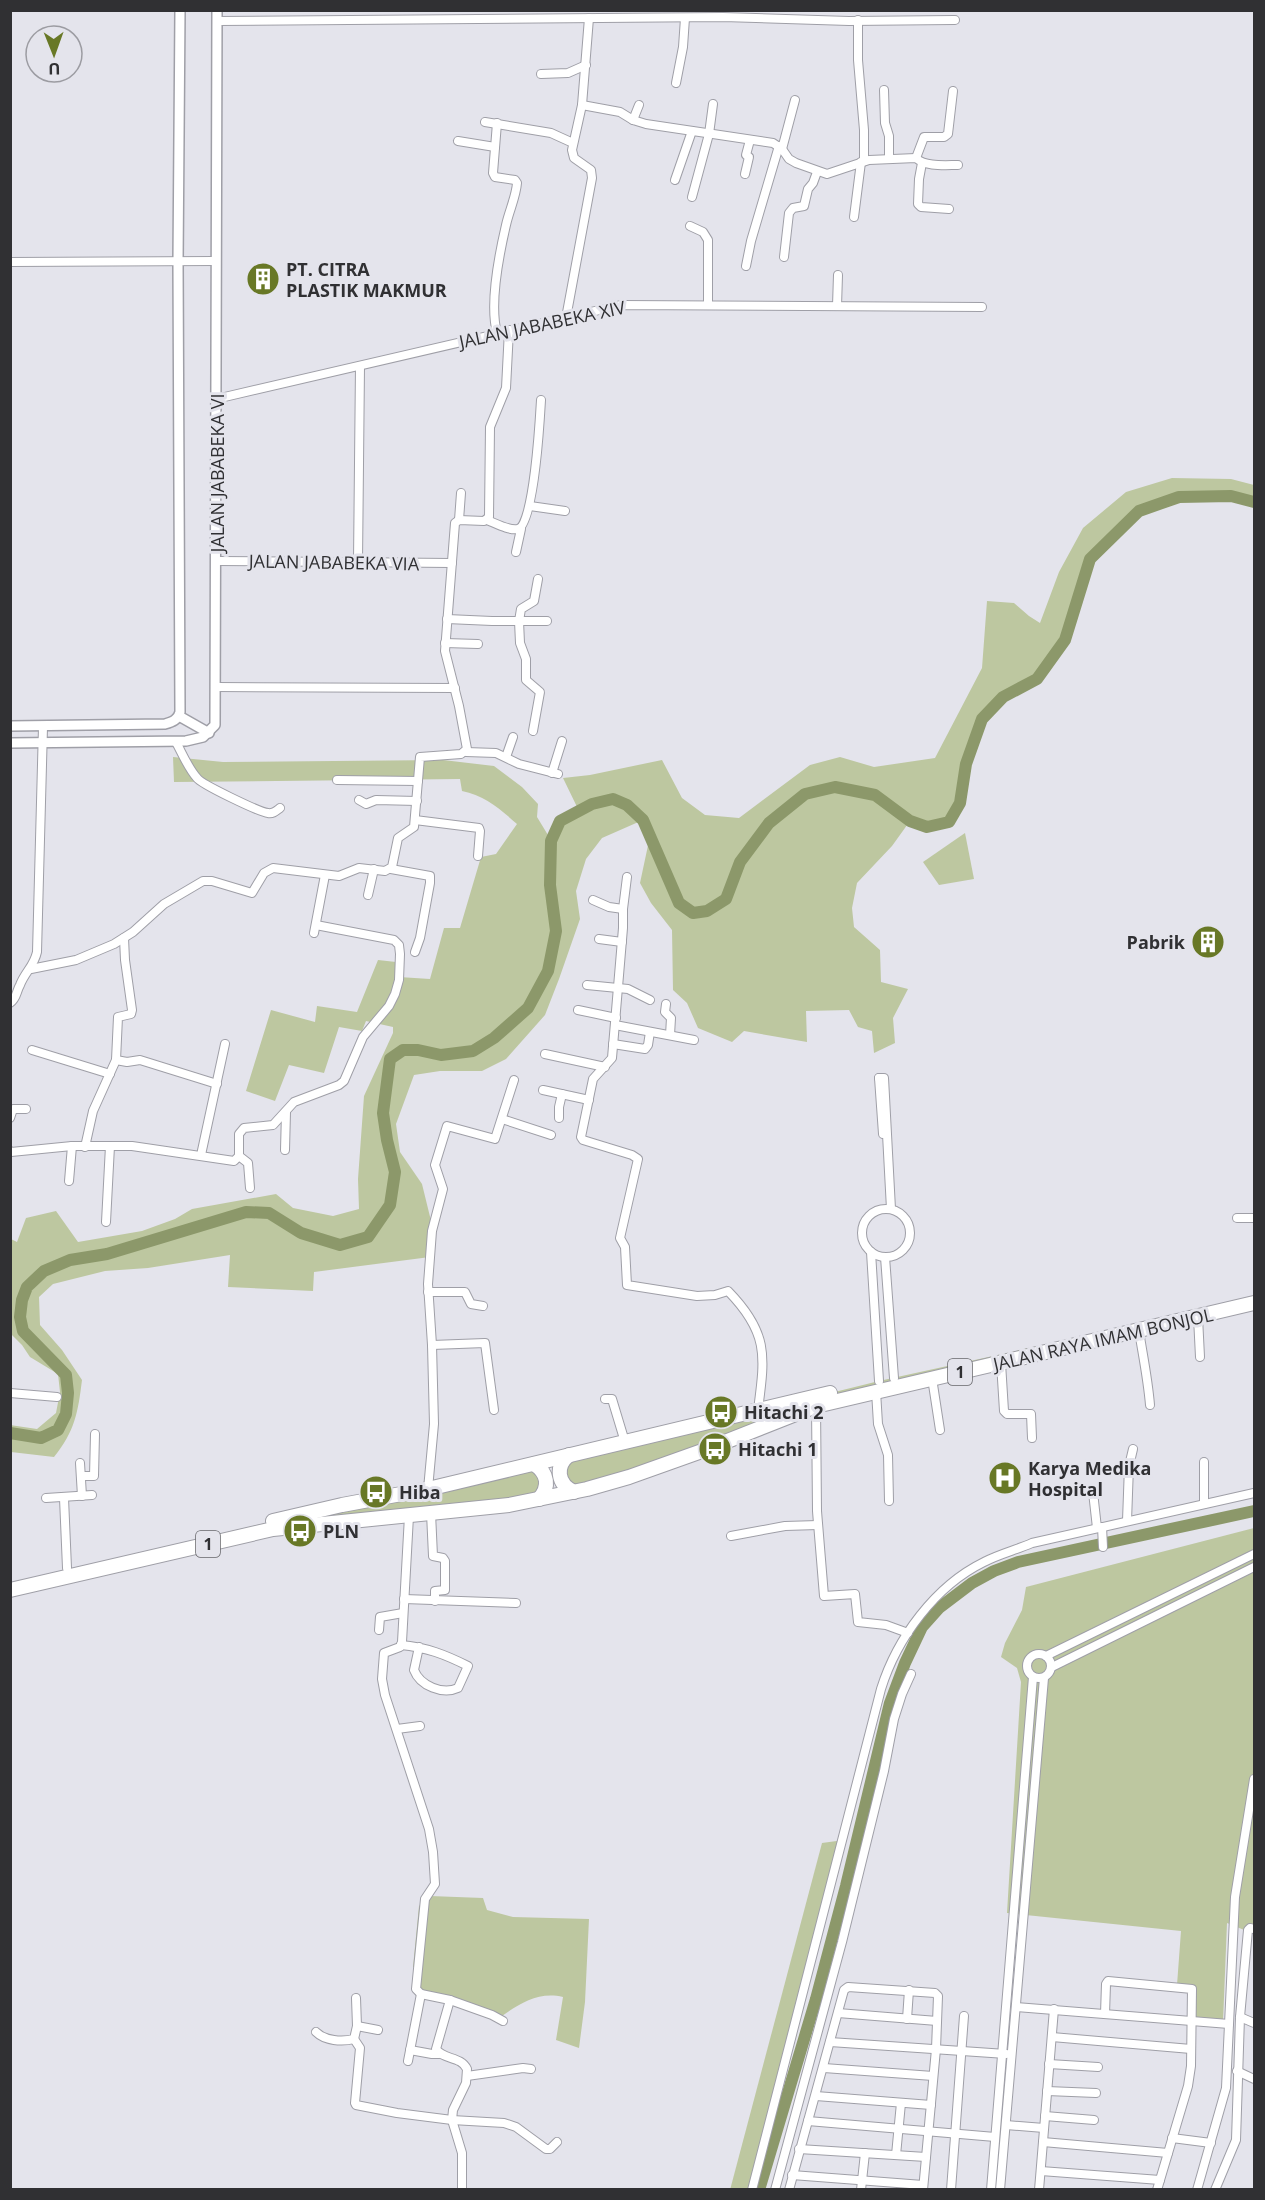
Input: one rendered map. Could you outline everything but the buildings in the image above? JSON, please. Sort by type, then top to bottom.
[{"type":"highway","name":"JALAN RAYA IMAM BONJOL","points":[[569,1455],[758,1410],[878,1386],[933,1378],[1001,1363],[1047,1348],[1254,1294]]},
{"type":"highway","name":"JALAN RAYA IMAM BONJOL","points":[[574,1492],[628,1477],[816,1406],[878,1386],[894,1378],[1139,1331],[1254,1303]]},
{"type":"highway","name":"1","points":[[10,1590],[333,1507],[429,1489],[569,1455]]},
{"type":"highway","points":[[569,1455],[560,1465],[560,1478],[568,1489],[574,1492]]},
{"type":"highway","points":[[534,1464],[546,1477],[545,1489],[539,1499]]},
{"type":"highway","name":"1","points":[[10,1582],[67,1568],[279,1528],[510,1505],[574,1492]]},
{"type":"street","name":"JALAN JABABEKA VI","points":[[179,716],[180,10]]},
{"type":"street","name":"JALAN JABABEKA VI","points":[[209,734],[216,721],[216,399],[212,261],[217,10]]},
{"type":"street","points":[[217,21],[685,18],[723,14],[858,21],[955,20]]},
{"type":"street","points":[[566,318],[592,178],[591,170],[574,158],[572,150],[582,105],[589,18]]},
{"type":"street","points":[[676,83],[683,47],[685,18]]},
{"type":"street","points":[[854,217],[862,162],[863,122],[858,60],[858,21]]},
{"type":"street","points":[[541,74],[568,73],[586,65]]},
{"type":"street","points":[[884,90],[889,159]]},
{"type":"street","points":[[949,209],[921,207],[918,204],[919,160],[924,137],[944,136],[949,132],[953,91]]},
{"type":"street","points":[[746,266],[751,241],[795,100]]},
{"type":"street","points":[[692,197],[709,134],[713,104]]},
{"type":"street","points":[[582,105],[621,112],[633,120],[646,124],[773,143],[781,148],[792,161],[817,172],[832,173],[862,162],[889,159],[958,165]]},
{"type":"street","points":[[633,120],[639,105]]},
{"type":"street","points":[[485,122],[551,133],[573,143]]},
{"type":"street","points":[[497,123],[493,173],[495,177],[515,180],[517,183],[506,224],[493,308],[497,333]]},
{"type":"street","points":[[675,180],[692,131]]},
{"type":"street","points":[[745,174],[750,140]]},
{"type":"street","points":[[458,141],[495,147]]},
{"type":"street","points":[[784,257],[791,210],[794,207],[804,206],[808,189],[817,172]]},
{"type":"street","points":[[690,226],[703,232],[708,240],[708,305]]},
{"type":"street","points":[[10,262],[212,261]]},
{"type":"street","points":[[837,306],[838,275]]},
{"type":"street","name":"JALAN JABABEKA XIV","points":[[216,399],[628,304],[982,307]]},
{"type":"street","points":[[487,520],[491,481],[490,427],[506,388],[509,330]]},
{"type":"street","points":[[358,562],[360,366]]},
{"type":"street","points":[[516,552],[521,528],[530,506],[541,400]]},
{"type":"street","points":[[461,493],[459,520],[455,523],[445,651],[455,688],[466,752]]},
{"type":"street","points":[[530,506],[565,511]]},
{"type":"street","points":[[459,520],[487,520],[513,529],[521,528]]},
{"type":"street","name":"JALAN JABABEKA VIA","points":[[217,561],[452,563]]},
{"type":"street","points":[[532,731],[540,695],[539,690],[526,680],[526,659],[520,647],[519,621],[521,609],[532,604],[536,598],[538,579]]},
{"type":"street","points":[[447,619],[547,621]]},
{"type":"street","points":[[445,643],[478,644]]},
{"type":"street","points":[[216,687],[455,688]]},
{"type":"street","points":[[10,726],[165,724],[173,722],[179,716],[209,734]]},
{"type":"street","points":[[12,1000],[31,969],[38,943],[44,727]]},
{"type":"street","points":[[10,743],[176,742],[195,740],[209,734]]},
{"type":"street","points":[[506,757],[513,737]]},
{"type":"street","points":[[391,869],[398,838],[413,829],[417,801],[418,761],[421,756],[466,752],[496,753],[519,764],[555,773],[562,741]]},
{"type":"street","points":[[176,742],[202,784],[255,809],[268,813],[280,808]]},
{"type":"street","points":[[337,780],[418,780]]},
{"type":"street","points":[[359,800],[366,804],[376,800],[417,801]]},
{"type":"street","points":[[415,820],[479,828],[478,856]]},
{"type":"street","points":[[31,969],[76,960],[124,938],[164,904],[203,881],[212,881],[248,893],[255,890],[264,873],[269,869],[343,876],[355,869],[385,871],[391,869],[430,876],[420,938],[415,952]]},
{"type":"street","points":[[368,896],[374,869]]},
{"type":"street","points":[[11,1152],[72,1146],[145,1147],[230,1161],[236,1160],[239,1156],[238,1138],[244,1128],[273,1125],[294,1102],[325,1091],[344,1081],[363,1037],[389,1006],[399,980],[400,954],[398,943],[390,939],[315,929],[325,875]]},
{"type":"street","points":[[627,877],[611,1060],[593,1079],[581,1139],[638,1159],[620,1238],[625,1247],[627,1285],[697,1296],[715,1295],[728,1291],[755,1324],[763,1368],[758,1410]]},
{"type":"street","points":[[593,900],[609,907],[623,909]]},
{"type":"street","points":[[85,1147],[93,1111],[116,1060],[118,1017],[130,1014],[132,1010],[124,938]]},
{"type":"street","points":[[599,939],[622,942]]},
{"type":"street","points":[[587,985],[628,989],[650,1000]]},
{"type":"street","points":[[666,1004],[665,1012],[671,1018],[670,1035]]},
{"type":"street","points":[[578,1010],[650,1032],[694,1040]]},
{"type":"street","points":[[613,1044],[645,1049],[650,1032]]},
{"type":"street","points":[[201,1155],[225,1044]]},
{"type":"street","points":[[32,1050],[110,1074]]},
{"type":"street","points":[[545,1054],[605,1066]]},
{"type":"street","points":[[116,1060],[127,1062],[140,1060],[217,1084]]},
{"type":"street","points":[[879,1078],[884,1078],[889,1209],[879,1078]]},
{"type":"street","points":[[429,1489],[434,1424],[428,1292],[432,1232],[443,1189],[435,1165],[446,1127],[493,1140],[496,1138],[514,1080]]},
{"type":"street","points":[[543,1090],[590,1100]]},
{"type":"street","points":[[559,1118],[562,1094]]},
{"type":"street","points":[[10,1118],[13,1109],[26,1109]]},
{"type":"street","points":[[285,1150],[286,1112]]},
{"type":"street","points":[[502,1119],[551,1135]]},
{"type":"street","points":[[69,1181],[72,1146]]},
{"type":"street","points":[[106,1222],[110,1146]]},
{"type":"street","points":[[239,1156],[248,1163],[250,1188]]},
{"type":"street","points":[[871,1252],[885,1257],[900,1252],[910,1236],[909,1226],[904,1217],[889,1209],[872,1213],[863,1225],[863,1240],[871,1252],[877,1346],[878,1425],[888,1455],[889,1501]]},
{"type":"street","points":[[1237,1218],[1254,1218]]},
{"type":"street","points":[[885,1257],[894,1378]]},
{"type":"street","points":[[428,1292],[465,1292],[471,1304],[483,1306]]},
{"type":"street","points":[[1198,1317],[1200,1357]]},
{"type":"street","points":[[1139,1331],[1150,1405]]},
{"type":"street","points":[[432,1344],[485,1343],[494,1410]]},
{"type":"street","points":[[877,1346],[892,1344]]},
{"type":"street","points":[[1001,1363],[1005,1413],[1031,1414],[1032,1438]]},
{"type":"street","points":[[933,1378],[940,1431]]},
{"type":"street","points":[[10,1393],[57,1397]]},
{"type":"street","points":[[605,1399],[612,1399],[625,1442]]},
{"type":"street","points":[[816,1406],[818,1526],[824,1596],[855,1594],[858,1622],[886,1624],[908,1633]]},
{"type":"street","points":[[81,1476],[94,1476],[95,1434]]},
{"type":"street","points":[[1128,1521],[1129,1466],[1133,1449]]},
{"type":"street","points":[[1204,1462],[1204,1504]]},
{"type":"street","points":[[80,1463],[82,1496]]},
{"type":"street","points":[[1093,1492],[1103,1544]]},
{"type":"street","points":[[752,2190],[881,1689],[891,1662],[908,1633],[931,1603],[960,1577],[977,1566],[1032,1544],[1254,1493]]},
{"type":"street","points":[[46,1498],[92,1495]]},
{"type":"street","points":[[64,1498],[67,1568]]},
{"type":"street","points":[[431,1513],[433,1556],[443,1558],[446,1564],[445,1590],[435,1591],[435,1601]]},
{"type":"street","points":[[401,1645],[409,1516]]},
{"type":"street","points":[[731,1536],[785,1526],[818,1526]]},
{"type":"street","points":[[1046,1656],[1254,1554]]},
{"type":"street","points":[[1052,1667],[1254,1567]]},
{"type":"street","points":[[404,1599],[516,1603]]},
{"type":"street","points":[[379,1630],[380,1617],[403,1613]]},
{"type":"street","points":[[419,1647],[414,1670],[422,1682],[444,1691],[458,1688],[468,1666],[445,1654],[419,1647],[401,1645],[384,1653],[383,1656],[384,1687],[429,1829],[434,1852],[435,1884],[424,1904],[416,1989],[421,1994],[450,2000],[492,2015],[503,2022]]},
{"type":"street","points":[[991,2190],[1033,1677],[1026,1667],[1028,1660],[1033,1656],[1039,1654],[1046,1656],[1052,1667],[1049,1674],[1044,1678],[1033,1677]]},
{"type":"street","points":[[775,2190],[842,1942],[884,1772],[894,1719],[911,1674]]},
{"type":"street","points":[[1000,2190],[1044,1678]]},
{"type":"street","points":[[397,1730],[420,1726]]},
{"type":"street","points":[[1197,2190],[1226,2088],[1237,1886],[1254,1779]]},
{"type":"street","points":[[1218,2189],[1235,2145],[1240,2017],[1248,1930],[1254,1929]]},
{"type":"street","points":[[1106,2014],[1108,1981],[1192,1989],[1188,2086],[1157,2190]]},
{"type":"street","points":[[789,2190],[792,2175],[799,2149],[845,1988],[909,1990],[938,1996],[936,2049],[923,2188],[862,2185],[792,2175]]},
{"type":"street","points":[[907,2019],[909,1990]]},
{"type":"street","points":[[408,2061],[421,1994]]},
{"type":"street","points":[[356,1998],[357,2026],[354,2040],[360,2048],[356,2105],[397,2114],[509,2124],[546,2150],[557,2142]]},
{"type":"street","points":[[439,2054],[437,2046],[450,2000]]},
{"type":"street","points":[[1016,2007],[1229,2024]]},
{"type":"street","points":[[1039,2190],[1054,2009]]},
{"type":"street","points":[[838,2013],[937,2020]]},
{"type":"street","points":[[951,2190],[964,2016]]},
{"type":"street","points":[[1240,2017],[1254,2023]]},
{"type":"street","points":[[357,2026],[378,2030]]},
{"type":"street","points":[[316,2032],[323,2037],[354,2040]]},
{"type":"street","points":[[1052,2037],[1191,2049]]},
{"type":"street","points":[[831,2042],[1012,2054]]},
{"type":"street","points":[[410,2050],[439,2054],[465,2065],[467,2076],[453,2110],[452,2120],[462,2153],[462,2190]]},
{"type":"street","points":[[1049,2064],[1098,2067]]},
{"type":"street","points":[[467,2076],[523,2068],[531,2069]]},
{"type":"street","points":[[824,2068],[933,2076]]},
{"type":"street","points":[[1237,2071],[1254,2079]]},
{"type":"street","points":[[1047,2091],[1096,2094]]},
{"type":"street","points":[[816,2096],[931,2105]]},
{"type":"street","points":[[896,2155],[901,2103]]},
{"type":"street","points":[[1045,2116],[1094,2120]]},
{"type":"street","points":[[808,2121],[996,2137]]},
{"type":"street","points":[[1006,2125],[1044,2128]]},
{"type":"street","points":[[1172,2138],[1211,2143]]},
{"type":"street","points":[[1043,2142],[1168,2153]]},
{"type":"street","points":[[799,2149],[926,2157]]},
{"type":"street","points":[[862,2185],[865,2153]]},
{"type":"street","points":[[1041,2170],[1160,2180]]},
{"type":"green space","points":[[1172,478],[1231,479],[1254,485],[1254,502],[1231,496],[1179,497],[1139,511],[1090,559],[1065,640],[1037,679],[1003,697],[982,719],[966,764],[960,803],[949,822],[927,827],[910,821],[892,846],[857,883],[852,908],[854,927],[880,950],[881,982],[908,989],[893,1018],[895,1043],[874,1053],[872,1031],[858,1027],[849,1010],[806,1011],[807,1042],[744,1031],[732,1042],[698,1028],[687,1003],[673,990],[672,930],[651,903],[640,883],[650,836],[643,820],[602,838],[586,859],[576,891],[580,919],[545,1015],[506,1059],[482,1071],[440,1071],[414,1075],[396,1124],[400,1152],[422,1184],[433,1229],[430,1257],[314,1272],[313,1291],[228,1287],[230,1255],[148,1268],[105,1271],[53,1284],[39,1297],[40,1325],[62,1350],[82,1380],[77,1412],[67,1438],[54,1457],[11,1452],[10,1425],[37,1429],[56,1413],[60,1392],[58,1374],[30,1357],[11,1334],[11,1239],[17,1242],[26,1218],[56,1211],[78,1242],[142,1231],[175,1219],[192,1209],[276,1194],[293,1208],[333,1216],[359,1209],[358,1179],[364,1096],[393,1033],[393,1027],[366,1021],[362,1031],[339,1027],[324,1073],[289,1065],[275,1101],[246,1091],[271,1010],[315,1022],[317,1006],[357,1012],[378,960],[396,962],[399,977],[430,979],[444,928],[460,928],[481,857],[496,854],[517,824],[485,799],[462,791],[460,779],[174,782],[173,757],[223,762],[443,760],[494,766],[522,787],[538,804],[537,817],[551,840],[560,821],[579,811],[563,778],[590,775],[662,760],[682,798],[705,815],[739,818],[810,765],[840,757],[874,767],[935,758],[982,668],[987,601],[1014,603],[1040,623],[1059,572],[1083,528],[1126,492]]},
{"type":"green space","points":[[965,833],[974,879],[939,885],[923,862]]},
{"type":"green space","points":[[1047,1344],[1048,1352],[876,1391],[574,1492],[560,1465],[564,1459],[879,1381]]},
{"type":"green space","points":[[539,1467],[543,1495],[300,1525],[136,1561],[134,1554],[342,1505]]},
{"type":"green space","points":[[1254,1528],[1254,1934],[1227,1923],[1223,2022],[1192,2018],[1194,1987],[1177,1985],[1181,1931],[1007,1913],[1021,1682],[1017,1668],[1001,1657],[1005,1643],[1022,1610],[1026,1587]]},
{"type":"green space","points":[[844,1840],[750,2189],[730,2190],[822,1843]]},
{"type":"green space","points":[[430,1896],[483,1898],[487,1910],[513,1917],[589,1919],[585,2002],[579,2048],[556,2040],[563,1997],[537,1997],[499,2018],[460,2005],[417,1996],[419,1968],[413,1967],[419,1906]]},
{"type":"waterway","points":[[10,1433],[41,1438],[58,1430],[66,1414],[68,1393],[66,1375],[23,1331],[20,1317],[22,1300],[27,1287],[44,1271],[70,1260],[107,1254],[246,1212],[269,1213],[301,1233],[340,1245],[368,1237],[390,1205],[395,1172],[383,1113],[390,1059],[403,1050],[418,1050],[441,1055],[473,1051],[494,1038],[528,1008],[548,971],[556,931],[550,885],[551,841],[560,821],[592,804],[613,799],[627,805],[643,820],[679,903],[693,913],[707,911],[726,899],[740,862],[769,823],[805,794],[835,787],[875,795],[910,821],[927,827],[949,822],[960,803],[966,764],[982,719],[1003,697],[1037,679],[1065,640],[1090,559],[1139,511],[1179,497],[1231,496],[1254,502]]},
{"type":"waterway","points":[[759,2190],[816,1999],[890,1703],[922,1627],[939,1608],[972,1583],[1018,1562],[1254,1511]]},
{"type":"place","name":"PT. CITRA PLASTIK MAKMUR","points":[[263,279]]},
{"type":"place","name":"Pabrik","points":[[1208,942]]},
{"type":"place","name":"Hitachi 2","points":[[721,1412]]},
{"type":"place","name":"Hitachi 1","points":[[715,1449]]},
{"type":"place","name":"Karya Medika Hospital","points":[[1005,1478]]},
{"type":"place","name":"Hiba","points":[[376,1492]]},
{"type":"place","name":"PLN","points":[[300,1531]]}]
